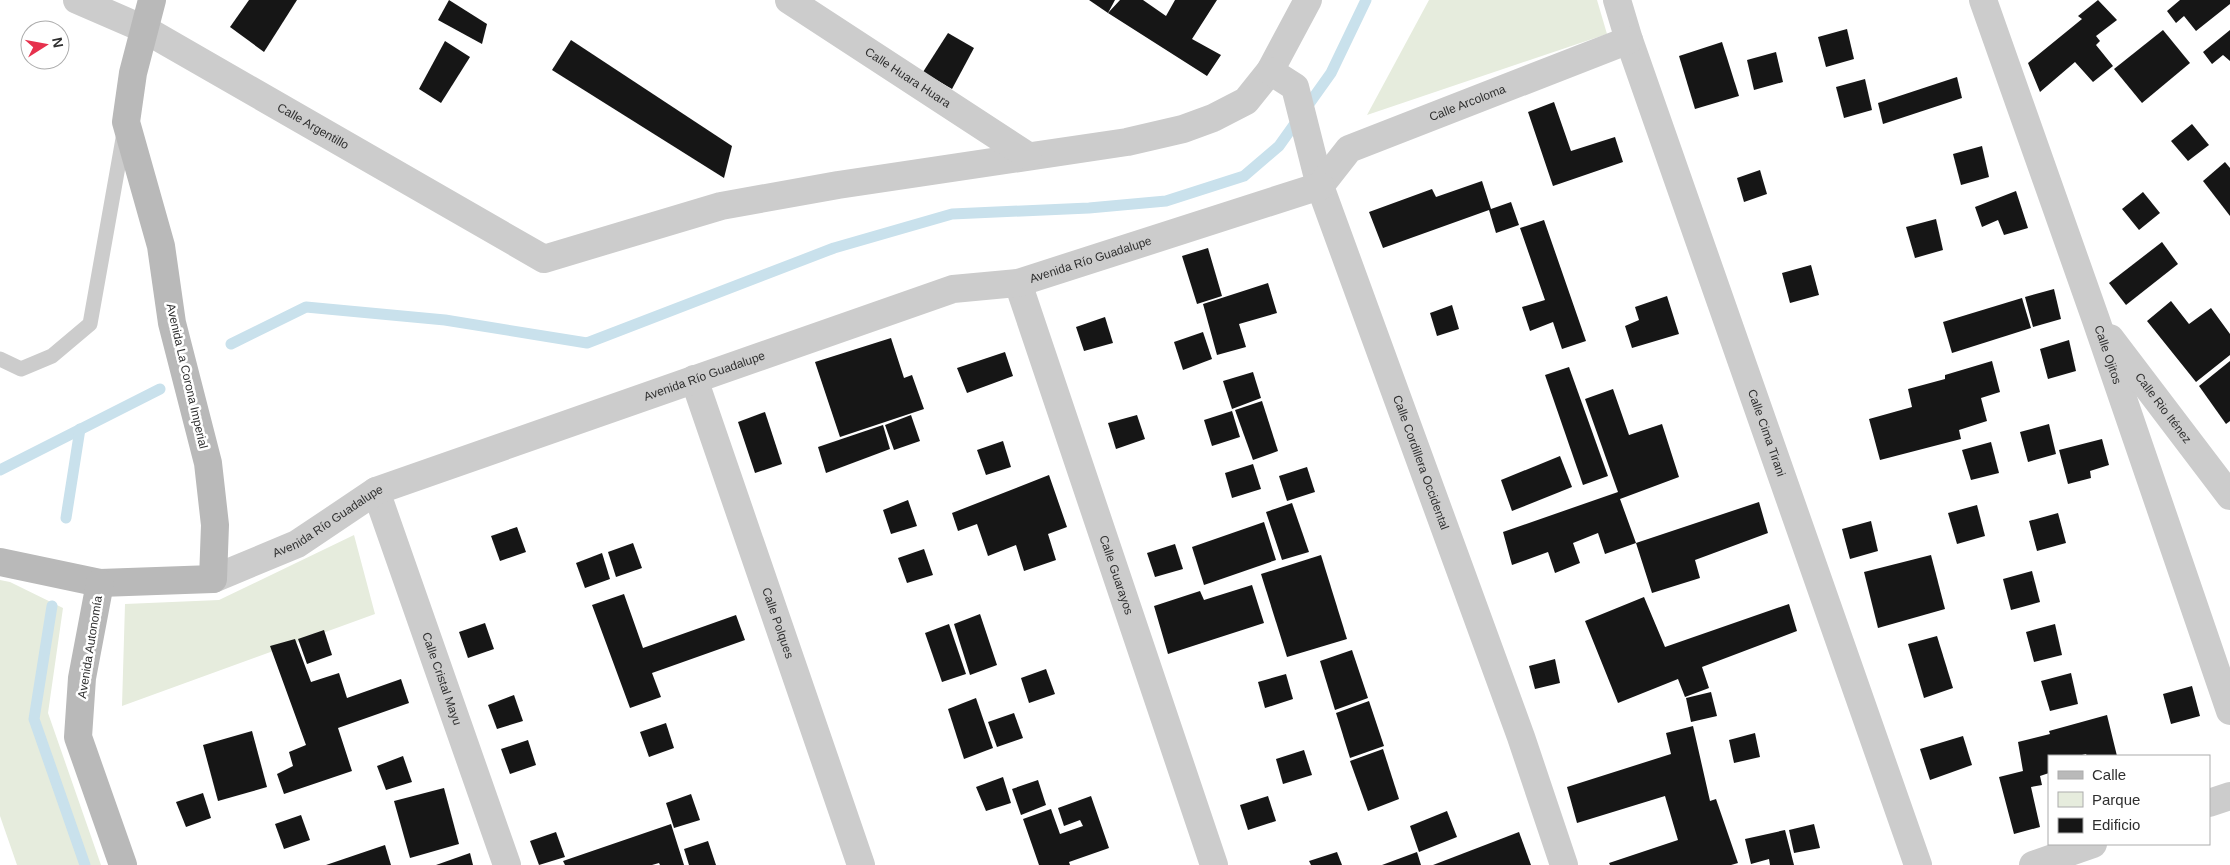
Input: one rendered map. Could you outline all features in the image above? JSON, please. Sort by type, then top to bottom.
[{"type":"street","name":"Calle Argentillo","points":[[77,0],[144,29],[544,259],[721,206],[838,185],[1028,156]]},
{"type":"street","name":"Avenida La Corona Imperial","points":[[152,0],[133,73],[126,122],[161,246],[172,323],[208,463],[215,525],[213,579]]},
{"type":"street","name":"Calle Huara Huara","points":[[789,0],[1028,156]]},
{"type":"street","points":[[1028,156],[1127,142],[1183,129],[1213,118],[1246,101],[1270,71],[1308,0]]},
{"type":"street","name":"Calle Cima Tirani","points":[[1617,0],[1629,40],[1918,865]]},
{"type":"street","name":"Calle Ojitos","points":[[1983,0],[2228,697]]},
{"type":"street","name":"Calle Arcoloma","points":[[1320,186],[1349,149],[1629,40]]},
{"type":"street","name":"Calle Cordillera Occidental","points":[[1270,71],[1295,87],[1320,186],[1521,737],[1564,865]]},
{"type":"street","name":"Avenida Río Guadalupe","points":[[100,583],[213,579],[298,544],[376,491],[953,289],[1018,284],[1320,186]]},
{"type":"street","name":"Calle Guarayos","points":[[1018,284],[1214,865]]},
{"type":"street","name":"Calle Rio Iténez","points":[[2096,320],[2230,496]]},
{"type":"street","name":"Calle Polques","points":[[694,379],[861,865]]},
{"type":"street","name":"Calle Cristal Mayu","points":[[376,491],[507,865]]},
{"type":"street","name":"Avenida Autonomía","points":[[0,562],[100,583],[82,678],[78,737],[122,865]]},
{"type":"street","points":[[2210,803],[2230,796]]},
{"type":"street","points":[[2033,865],[2090,845]]},
{"type":"lane","points":[[0,359],[20,369],[52,356],[90,324],[126,122]]},
{"type":"green space","points":[[1429,0],[1597,0],[1607,34],[1367,115]]},
{"type":"green space","points":[[354,535],[375,614],[122,706],[125,604],[219,600]]},
{"type":"green space","points":[[0,580],[10,582],[63,608],[48,713],[101,865],[17,865],[0,816]]},
{"type":"building","points":[[249,0],[297,0],[264,52],[230,27]]},
{"type":"building","points":[[449,0],[487,24],[482,44],[438,20]]},
{"type":"building","points":[[1089,0],[1115,0],[1108,13]]},
{"type":"building","points":[[1120,0],[1143,0],[1166,16],[1175,0],[1217,0],[1192,39],[1221,55],[1207,76],[1108,13]]},
{"type":"building","points":[[2098,0],[2117,20],[2096,36],[2100,41],[2096,45],[2113,66],[2093,82],[2075,62],[2040,92],[2028,63],[2082,19],[2078,16]]},
{"type":"building","points":[[2180,0],[2230,0],[2230,4],[2196,31],[2184,16],[2176,23],[2167,11]]},
{"type":"building","points":[[1847,29],[1854,59],[1826,67],[1818,37]]},
{"type":"building","points":[[2163,30],[2190,63],[2142,103],[2114,69]]},
{"type":"building","points":[[2230,30],[2230,61],[2223,55],[2212,64],[2203,52]]},
{"type":"building","points":[[948,33],[974,48],[952,89],[923,72]]},
{"type":"building","points":[[571,40],[732,146],[724,178],[552,70]]},
{"type":"building","points":[[445,41],[470,57],[441,103],[419,89]]},
{"type":"building","points":[[1722,42],[1739,96],[1695,109],[1679,56]]},
{"type":"building","points":[[1776,52],[1783,82],[1754,90],[1747,60]]},
{"type":"building","points":[[1957,77],[1962,98],[1883,124],[1878,103]]},
{"type":"building","points":[[1865,79],[1872,110],[1844,118],[1836,87]]},
{"type":"building","points":[[1554,102],[1571,151],[1615,137],[1623,162],[1553,186],[1528,112]]},
{"type":"building","points":[[2192,124],[2209,145],[2188,161],[2171,141]]},
{"type":"building","points":[[1982,146],[1989,177],[1961,185],[1953,154]]},
{"type":"building","points":[[2225,162],[2230,168],[2230,216],[2203,181]]},
{"type":"building","points":[[1760,170],[1767,194],[1744,202],[1737,178]]},
{"type":"building","points":[[1482,181],[1491,209],[1511,202],[1519,225],[1496,233],[1489,210],[1383,248],[1369,212],[1432,189],[1436,197]]},
{"type":"building","points":[[2016,191],[2028,228],[2004,235],[1998,220],[1982,227],[1975,207]]},
{"type":"building","points":[[2143,192],[2160,213],[2139,230],[2122,209]]},
{"type":"building","points":[[1936,219],[1943,250],[1915,258],[1906,227]]},
{"type":"building","points":[[1544,220],[1586,341],[1562,349],[1553,322],[1530,331],[1522,307],[1545,300],[1520,228]]},
{"type":"building","points":[[2162,242],[2178,264],[2126,305],[2109,283]]},
{"type":"building","points":[[1208,248],[1222,296],[1197,304],[1182,256]]},
{"type":"building","points":[[1811,265],[1819,295],[1790,303],[1782,273]]},
{"type":"building","points":[[1268,283],[1277,313],[1239,324],[1246,347],[1217,355],[1203,304]]},
{"type":"building","points":[[2054,289],[2061,319],[2033,327],[2025,297]]},
{"type":"building","points":[[1667,296],[1679,334],[1632,348],[1625,326],[1639,320],[1635,307]]},
{"type":"building","points":[[2022,298],[2031,328],[1952,353],[1943,322]]},
{"type":"building","points":[[2171,301],[2189,324],[2211,308],[2230,334],[2230,355],[2196,382],[2147,321]]},
{"type":"building","points":[[1452,305],[1459,329],[1437,336],[1430,313]]},
{"type":"building","points":[[1105,317],[1113,343],[1084,351],[1076,327]]},
{"type":"building","points":[[1203,332],[1212,359],[1183,370],[1174,342]]},
{"type":"building","points":[[891,338],[904,378],[912,375],[924,409],[840,437],[815,362]]},
{"type":"building","points":[[2069,340],[2076,371],[2048,379],[2040,349]]},
{"type":"building","points":[[1005,352],[1013,376],[967,393],[957,368]]},
{"type":"building","points":[[1992,361],[2000,392],[1981,398],[1987,421],[1959,430],[1961,439],[1880,460],[1869,419],[1912,407],[1908,389],[1945,379],[1945,375]]},
{"type":"building","points":[[2230,361],[2230,421],[2226,424],[2199,386]]},
{"type":"building","points":[[1569,367],[1608,476],[1583,485],[1545,375]]},
{"type":"building","points":[[1253,372],[1261,398],[1232,409],[1223,381]]},
{"type":"building","points":[[1613,389],[1629,435],[1662,424],[1679,477],[1620,499],[1636,543],[1605,554],[1598,533],[1573,543],[1580,563],[1555,573],[1548,552],[1512,565],[1503,532],[1618,492],[1585,399]]},
{"type":"building","points":[[1262,401],[1278,451],[1253,460],[1235,410]]},
{"type":"building","points":[[1232,411],[1240,437],[1212,446],[1204,420]]},
{"type":"building","points":[[765,412],[782,464],[755,473],[738,422]]},
{"type":"building","points":[[911,415],[920,441],[894,450],[885,425]]},
{"type":"building","points":[[1137,415],[1145,439],[1116,449],[1108,423]]},
{"type":"building","points":[[2049,424],[2056,454],[2028,462],[2020,432]]},
{"type":"building","points":[[883,425],[890,449],[826,473],[818,447]]},
{"type":"building","points":[[2102,439],[2109,465],[2090,471],[2091,478],[2068,484],[2059,450]]},
{"type":"building","points":[[1003,441],[1011,467],[986,475],[977,450]]},
{"type":"building","points":[[1991,442],[1999,473],[1971,480],[1962,450]]},
{"type":"building","points":[[1560,456],[1572,487],[1512,511],[1501,480]]},
{"type":"building","points":[[1253,464],[1261,489],[1232,498],[1225,473]]},
{"type":"building","points":[[1307,467],[1315,492],[1287,501],[1279,476]]},
{"type":"building","points":[[1049,475],[1067,527],[1048,534],[1056,560],[1024,571],[1016,545],[988,556],[977,524],[958,531],[952,513]]},
{"type":"building","points":[[908,500],[917,526],[891,534],[883,510]]},
{"type":"building","points":[[1759,502],[1768,533],[1695,560],[1700,578],[1652,593],[1636,543]]},
{"type":"building","points":[[1292,503],[1309,552],[1282,560],[1266,512]]},
{"type":"building","points":[[1977,505],[1985,536],[1957,544],[1948,513]]},
{"type":"building","points":[[2058,513],[2066,543],[2037,551],[2029,521]]},
{"type":"building","points":[[1871,521],[1878,551],[1850,559],[1842,529]]},
{"type":"building","points":[[1264,522],[1276,560],[1204,585],[1192,547]]},
{"type":"building","points":[[517,527],[526,552],[500,561],[491,536]]},
{"type":"building","points":[[633,543],[642,568],[616,577],[608,552]]},
{"type":"building","points":[[1175,544],[1183,569],[1155,577],[1147,553]]},
{"type":"building","points":[[924,549],[933,575],[907,583],[898,558]]},
{"type":"building","points":[[602,553],[610,579],[585,588],[576,563]]},
{"type":"building","points":[[1321,555],[1347,639],[1287,657],[1261,574]]},
{"type":"building","points":[[1931,555],[1945,609],[1878,628],[1864,572]]},
{"type":"building","points":[[2032,571],[2040,602],[2011,610],[2003,579]]},
{"type":"building","points":[[1252,585],[1264,623],[1168,654],[1154,606],[1200,591],[1204,600]]},
{"type":"building","points":[[624,594],[643,648],[736,615],[745,640],[652,673],[661,697],[630,708],[592,605]]},
{"type":"building","points":[[1644,597],[1665,647],[1789,604],[1797,631],[1702,667],[1709,688],[1685,697],[1678,679],[1618,703],[1585,621]]},
{"type":"building","points":[[980,614],[997,665],[970,675],[954,624]]},
{"type":"building","points":[[485,623],[494,649],[468,658],[459,632]]},
{"type":"building","points":[[949,624],[966,674],[942,682],[925,633]]},
{"type":"building","points":[[2055,624],[2062,655],[2034,662],[2026,632]]},
{"type":"building","points":[[324,630],[332,655],[307,664],[298,639]]},
{"type":"building","points":[[1937,636],[1953,688],[1924,698],[1908,644]]},
{"type":"building","points":[[295,639],[311,682],[339,673],[347,698],[401,679],[409,703],[338,728],[352,771],[284,794],[277,774],[293,766],[289,752],[306,745],[270,646]]},
{"type":"building","points":[[1352,650],[1368,698],[1335,710],[1320,661]]},
{"type":"building","points":[[1555,659],[1560,683],[1535,689],[1529,666]]},
{"type":"building","points":[[1046,669],[1055,694],[1029,703],[1021,678]]},
{"type":"building","points":[[2071,673],[2078,704],[2050,711],[2041,681]]},
{"type":"building","points":[[1286,674],[1293,699],[1265,708],[1258,682]]},
{"type":"building","points":[[2192,686],[2200,716],[2171,724],[2163,694]]},
{"type":"building","points":[[1711,692],[1717,716],[1691,722],[1686,698]]},
{"type":"building","points":[[514,695],[523,721],[497,729],[488,705]]},
{"type":"building","points":[[976,698],[993,748],[964,759],[948,709]]},
{"type":"building","points":[[1369,701],[1384,746],[1350,758],[1336,713]]},
{"type":"building","points":[[1014,713],[1023,738],[997,747],[988,722]]},
{"type":"building","points":[[2107,715],[2117,755],[2048,755],[2048,773],[2040,776],[2042,785],[2031,787],[2040,827],[2014,834],[1999,777],[2023,771],[2018,742],[2050,734],[2049,731]]},
{"type":"building","points":[[666,723],[674,748],[649,757],[640,732]]},
{"type":"building","points":[[1693,726],[1710,801],[1716,799],[1738,863],[1731,865],[1610,865],[1609,863],[1678,840],[1665,796],[1577,823],[1567,787],[1671,754],[1666,733]]},
{"type":"building","points":[[252,731],[267,787],[218,801],[203,745]]},
{"type":"building","points":[[1755,733],[1760,757],[1734,763],[1729,740]]},
{"type":"building","points":[[1963,736],[1972,765],[1930,780],[1920,749]]},
{"type":"building","points":[[528,740],[536,765],[510,774],[501,749]]},
{"type":"building","points":[[1383,749],[1399,799],[1368,811],[1350,761]]},
{"type":"building","points":[[1304,750],[1312,775],[1283,784],[1276,759]]},
{"type":"building","points":[[403,756],[412,782],[386,790],[377,766]]},
{"type":"building","points":[[1003,777],[1011,803],[986,811],[976,787]]},
{"type":"building","points":[[1038,780],[1046,805],[1021,815],[1012,789]]},
{"type":"building","points":[[444,788],[459,844],[410,858],[394,801]]},
{"type":"building","points":[[203,793],[211,818],[186,827],[176,802]]},
{"type":"building","points":[[691,794],[700,820],[674,828],[666,803]]},
{"type":"building","points":[[1091,796],[1109,848],[1069,862],[1070,865],[1039,865],[1023,819],[1051,809],[1060,834],[1083,826],[1080,820],[1064,826],[1058,808]]},
{"type":"building","points":[[1268,796],[1276,821],[1248,830],[1240,805]]},
{"type":"building","points":[[1447,811],[1457,837],[1419,852],[1410,826]]},
{"type":"building","points":[[301,815],[310,840],[284,849],[275,824]]},
{"type":"building","points":[[671,824],[684,865],[660,865],[659,863],[652,865],[565,865],[563,861]]},
{"type":"building","points":[[1814,824],[1820,848],[1794,853],[1789,830]]},
{"type":"building","points":[[1785,830],[1794,865],[1770,865],[1769,859],[1751,864],[1745,839]]},
{"type":"building","points":[[556,832],[565,857],[539,865],[530,841]]},
{"type":"building","points":[[1519,832],[1531,865],[1433,865]]},
{"type":"building","points":[[708,841],[716,865],[689,865],[684,849]]},
{"type":"building","points":[[385,845],[391,865],[326,865]]},
{"type":"building","points":[[1337,852],[1342,865],[1311,865],[1309,861]]},
{"type":"building","points":[[1417,852],[1421,865],[1382,865]]},
{"type":"building","points":[[470,853],[473,865],[436,865]]},
{"type":"waterway","points":[[231,344],[306,307],[445,320],[587,343],[834,248],[952,214],[1089,208],[1166,201],[1244,176],[1279,146],[1331,73],[1366,0]]},
{"type":"waterway","points":[[0,470],[160,389]]},
{"type":"waterway","points":[[66,518],[80,429]]},
{"type":"waterway","points":[[52,606],[34,719],[85,865]]}]
